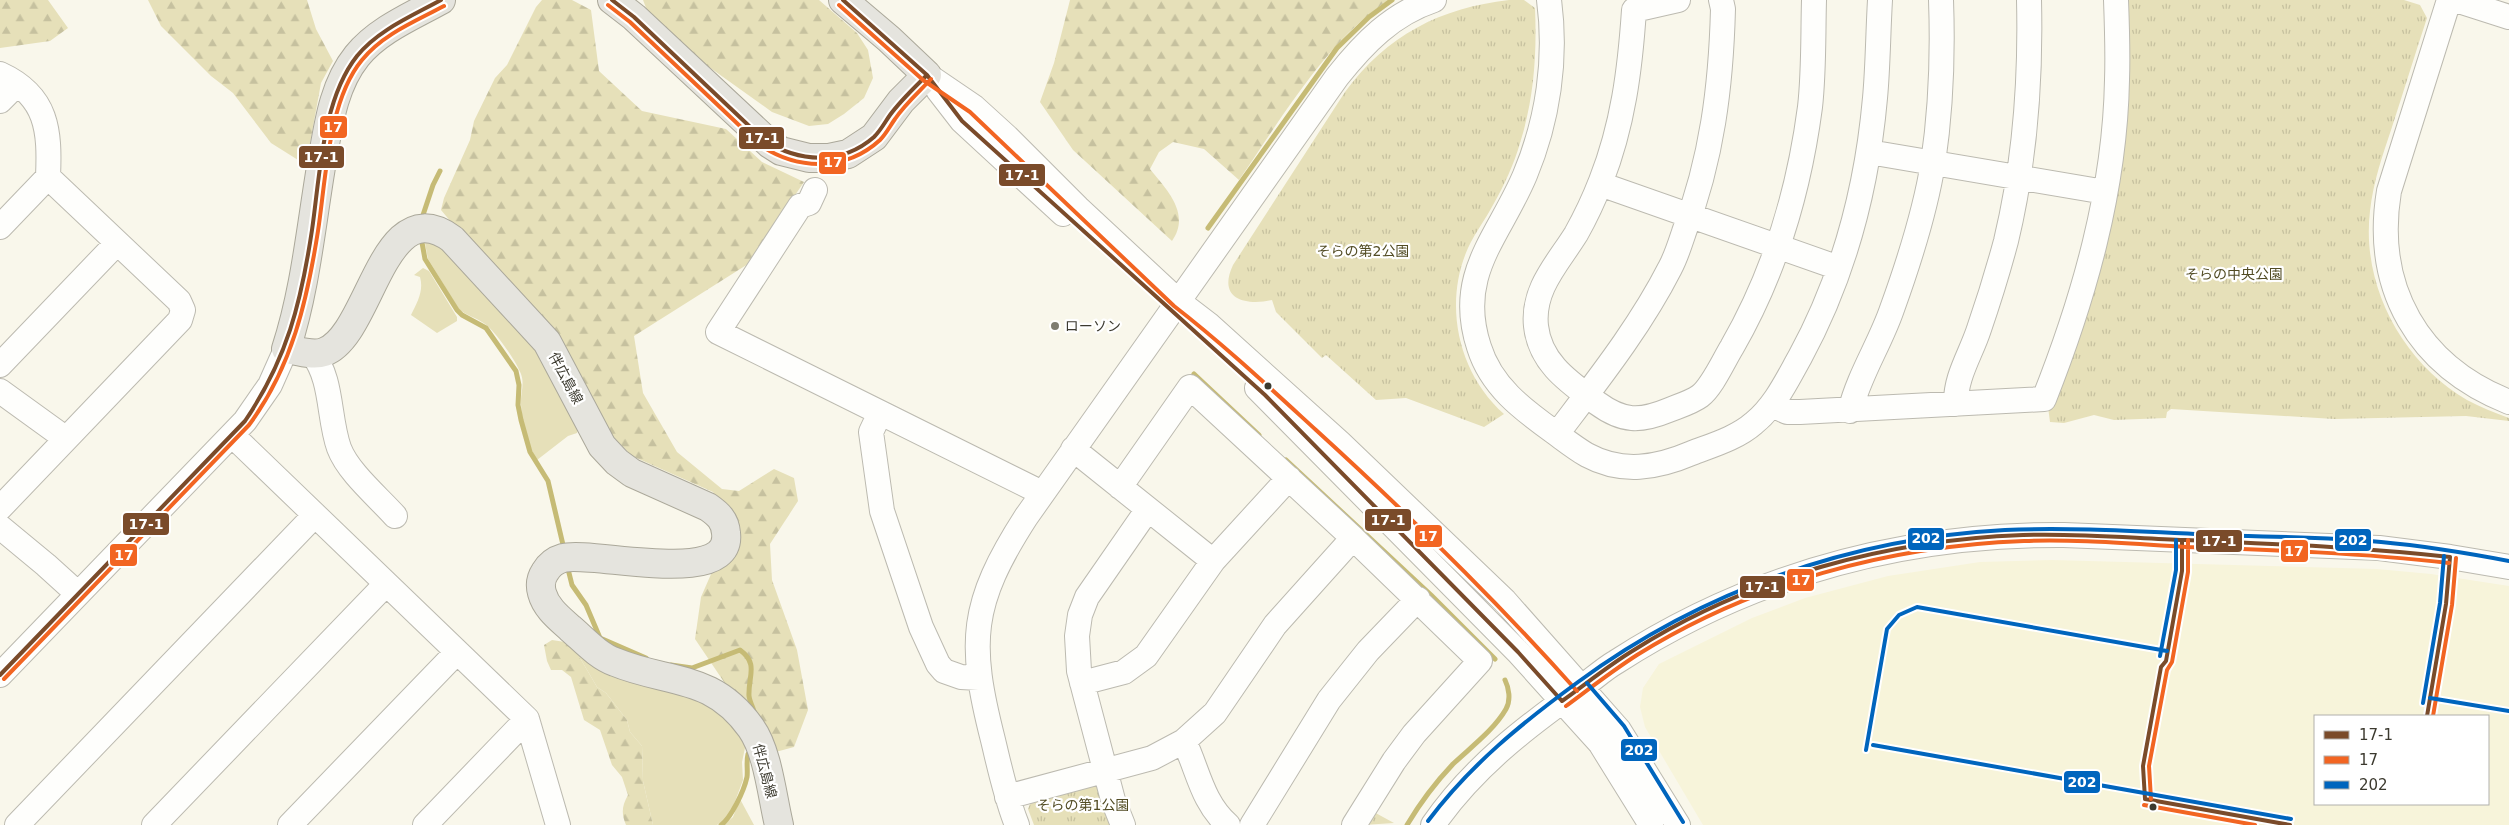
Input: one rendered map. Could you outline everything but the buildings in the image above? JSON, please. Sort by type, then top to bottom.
[{"type":"main road","points":[[299,351],[300,287],[329,123],[340,83],[358,55],[372,42],[394,26],[441,0]]},
{"type":"main road","points":[[612,0],[634,17],[764,140],[776,149],[798,156],[816,158],[835,157],[861,147],[879,132],[902,102],[927,75],[889,39],[843,0]]},
{"type":"main road","name":"伴広島線","points":[[299,351],[322,353],[344,339],[389,254],[398,242],[420,230],[442,232],[452,239],[548,342],[602,446],[617,462],[632,473],[708,507],[719,514],[727,537],[723,549],[712,559],[704,563],[682,564],[565,558],[548,567],[544,574],[541,588],[542,596],[555,614],[596,650],[615,662],[700,685],[727,702],[756,736],[761,749],[779,825]]},
{"type":"street","points":[[1017,825],[1008,797],[980,678],[977,637],[986,589],[1011,539],[1350,60],[1380,30],[1398,17],[1434,0]]},
{"type":"street","points":[[1549,0],[1552,55],[1542,125],[1525,176],[1478,265],[1474,283],[1472,318],[1484,361],[1500,388],[1512,400],[1594,459],[1616,466],[1643,468],[1673,462],[1739,433],[1756,422],[1772,405],[1812,332],[1839,268],[1856,212],[1869,152],[1876,96],[1880,0]]},
{"type":"street","points":[[1678,0],[1634,10],[1625,101],[1612,152],[1600,184],[1576,234],[1538,295],[1535,317],[1538,338],[1545,356],[1560,374],[1617,416],[1634,419],[1659,414],[1701,396],[1743,328],[1777,248],[1794,191],[1806,133],[1812,76],[1814,0]]},
{"type":"street","points":[[1557,434],[1629,335],[1671,267],[1691,216],[1705,170],[1717,110],[1721,65],[1723,9],[1721,0]]},
{"type":"street","points":[[1850,411],[1854,394],[1891,312],[1915,241],[1933,164],[1942,67],[1940,0]]},
{"type":"street","points":[[1956,404],[1955,389],[1979,330],[2005,243],[2020,177],[2028,100],[2029,0]]},
{"type":"street","points":[[1772,405],[1787,412],[1850,411],[2044,399],[2073,321],[2085,280],[2105,192],[2111,152],[2117,81],[2116,0]]},
{"type":"street","points":[[2449,0],[2389,191],[2385,214],[2387,259],[2392,282],[2401,305],[2412,326],[2426,345],[2458,376],[2479,389],[2509,402]]},
{"type":"street","points":[[2456,0],[2509,17]]},
{"type":"street","points":[[927,75],[962,121],[1175,306],[1518,652],[1600,743],[1652,825]]},
{"type":"street","points":[[0,101],[9,79],[38,103],[43,114],[48,137],[48,177],[0,227]]},
{"type":"street","points":[[1869,152],[2105,192]]},
{"type":"street","points":[[0,508],[182,315],[179,301],[48,177]]},
{"type":"street","points":[[1600,184],[1777,248],[1839,268]]},
{"type":"street","points":[[815,190],[809,203],[800,206],[718,332],[1042,493]]},
{"type":"street","points":[[0,365],[117,243]]},
{"type":"street","points":[[1175,306],[1208,324],[1400,499],[1506,601],[1619,730],[1678,825]]},
{"type":"street","points":[[0,675],[232,435],[299,351],[324,374],[340,449],[346,462],[395,516]]},
{"type":"street","points":[[1120,487],[1190,387],[1418,599],[1480,661],[1414,734],[1394,761],[1354,825]]},
{"type":"street","points":[[0,391],[65,438]]},
{"type":"street","points":[[880,413],[871,432],[882,512],[921,627],[938,664],[944,671],[961,677],[980,678]]},
{"type":"street","points":[[232,435],[527,719],[558,825]]},
{"type":"street","points":[[1073,449],[1213,561]]},
{"type":"street","points":[[1082,683],[1124,672],[1146,656],[1213,561],[1289,478]]},
{"type":"street","points":[[1123,825],[1105,771],[1082,683],[1076,647],[1078,625],[1084,605],[1094,586],[1148,509]]},
{"type":"street","points":[[17,825],[315,515]]},
{"type":"street","points":[[0,527],[46,564],[78,594]]},
{"type":"street","points":[[1433,825],[1457,794],[1485,763],[1515,736],[1614,663],[1713,608],[1766,586],[1850,559],[1944,541],[2024,535],[2064,535],[2379,548],[2509,567]]},
{"type":"street","points":[[1008,797],[1152,758],[1184,741],[1215,714],[1275,625],[1353,538]]},
{"type":"street","points":[[154,825],[386,584]]},
{"type":"street","points":[[1252,825],[1329,700],[1368,652],[1418,599]]},
{"type":"street","points":[[290,825],[457,652]]},
{"type":"street","points":[[425,825],[527,719]]},
{"type":"street","points":[[1184,741],[1208,800],[1228,825]]},
{"type":"shaded area","points":[[2052,560],[2377,569],[2431,574],[2509,586],[2509,825],[1703,825],[1645,727],[1640,707],[1643,688],[1659,664],[1752,618],[1805,598],[1888,576],[1980,562]]},
{"type":"green space","points":[[0,0],[48,0],[68,28],[50,41],[0,48]]},
{"type":"green space","points":[[148,0],[307,0],[316,29],[333,61],[321,83],[306,165],[271,143],[233,93],[211,76],[161,26]]},
{"type":"green space","points":[[542,0],[572,0],[591,10],[599,71],[642,111],[726,129],[762,162],[804,182],[748,264],[634,336],[643,393],[677,452],[722,489],[739,491],[774,469],[794,478],[798,501],[770,544],[772,580],[797,650],[808,710],[794,747],[772,753],[695,639],[701,597],[733,524],[713,492],[632,456],[598,421],[498,278],[441,210],[444,198],[470,140],[474,121],[495,78],[507,65],[536,7]]},
{"type":"green space","points":[[643,0],[819,0],[857,33],[868,50],[873,78],[864,98],[844,114],[828,124],[809,126],[772,112],[702,62],[650,18]]},
{"type":"green space","points":[[1070,0],[1389,0],[1367,16],[1346,36],[1306,82],[1239,180],[1204,149],[1173,142],[1159,152],[1150,169],[1169,194],[1178,212],[1177,231],[1172,241],[1073,150],[1040,102],[1054,63]]},
{"type":"green space","name":"そらの第2公園","points":[[1509,0],[1524,0],[1535,8],[1534,76],[1529,110],[1518,151],[1508,175],[1490,211],[1468,248],[1460,270],[1457,292],[1456,314],[1459,337],[1466,358],[1475,379],[1504,414],[1484,427],[1406,398],[1376,400],[1326,355],[1322,358],[1276,312],[1272,300],[1252,302],[1236,298],[1231,293],[1229,277],[1233,265],[1345,92],[1361,72],[1397,40],[1417,28],[1460,10]]},
{"type":"green space","name":"そらの中央公園","points":[[2123,0],[2404,0],[2420,5],[2427,18],[2382,158],[2371,200],[2369,239],[2372,267],[2380,294],[2391,320],[2406,344],[2424,365],[2444,384],[2467,400],[2509,418],[2509,421],[2466,416],[2334,419],[2171,409],[2167,412],[2166,418],[2114,420],[2094,415],[2064,423],[2050,422],[2048,407],[2079,322]]},
{"type":"green space","points":[[430,236],[538,339],[580,423],[577,433],[568,436],[537,460],[528,441],[524,426],[521,405],[523,382],[521,374],[495,333],[482,322],[458,308],[428,259],[424,238]]},
{"type":"green space","points":[[423,268],[429,271],[457,317],[457,321],[437,333],[411,315],[416,306],[421,287],[420,277],[414,275]]},
{"type":"green space","points":[[552,640],[565,642],[576,651],[597,687],[606,693],[627,720],[630,732],[642,746],[643,781],[653,825],[626,825],[623,810],[628,795],[622,777],[612,765],[600,730],[584,720],[571,677],[562,670],[551,670],[544,645]]},
{"type":"green space","points":[[576,651],[690,689],[748,734],[742,762],[743,780],[730,815],[717,825],[653,825],[643,781],[642,746],[630,732],[627,720],[606,693],[597,687]]},
{"type":"green space","name":"そらの第1公園","points":[[1090,783],[1102,790],[1114,825],[1034,825],[1028,809],[1032,799]]},
{"type":"green space","points":[[740,799],[754,825],[724,825],[733,817]]},
{"type":"green space","points":[[1372,811],[1394,823],[1363,825]]},
{"type":"waterway","points":[[1208,228],[1337,48],[1369,17],[1392,0]]},
{"type":"waterway","points":[[421,221],[433,185],[440,171]]},
{"type":"waterway","points":[[421,237],[425,259],[457,310],[462,315],[486,328],[516,371],[519,385],[518,405],[521,420],[530,452],[548,481],[564,549]]},
{"type":"waterway","points":[[1194,374],[1259,435]]},
{"type":"waterway","points":[[1286,460],[1431,595],[1495,659]]},
{"type":"waterway","points":[[567,565],[572,585],[586,605],[600,638],[646,658]]},
{"type":"waterway","points":[[671,665],[692,668],[740,650],[746,655],[751,665],[749,696],[755,715]]},
{"type":"waterway","points":[[1407,825],[1440,778],[1501,717],[1508,705],[1509,698],[1505,680]]},
{"type":"waterway","points":[[721,825],[737,804],[743,789],[747,777],[748,754]]},
{"type":"transit line","name":"17-1","points":[[0,675],[245,421],[272,375],[282,353],[297,306],[308,257],[324,139],[336,94],[345,74],[365,47],[385,31],[441,0]]},
{"type":"transit line","name":"17-1","points":[[612,0],[634,17],[764,140],[777,148],[806,157],[834,156],[848,153],[862,146],[874,137],[899,104],[927,75]]},
{"type":"transit line","name":"17-1","points":[[843,0],[927,75],[962,121],[1265,395],[1518,652],[1562,701]]},
{"type":"transit line","name":"17","points":[[608,5],[630,22],[760,145],[774,153],[805,163],[821,164],[836,162],[852,158],[866,150],[882,138],[903,108],[931,79]]},
{"type":"transit line","name":"17","points":[[839,5],[923,80],[970,112],[1174,306],[1246,366],[1350,461],[1482,590],[1577,691]]},
{"type":"transit line","name":"17","points":[[4,679],[249,425],[264,403],[287,357],[303,308],[318,231],[330,141],[335,118],[351,77],[370,51],[390,35],[444,6]]},
{"type":"transit line","name":"202","points":[[1428,821],[1461,781],[1517,729],[1557,697],[1626,650],[1675,621],[1727,596],[1780,575],[1835,558],[1891,544],[1948,535],[2005,530],[2110,530],[2360,540],[2429,548],[2509,561]]},
{"type":"transit line","name":"17-1","points":[[1562,701],[1634,650],[1678,624],[1724,602],[1772,583],[1821,567],[1870,554],[1921,545],[1972,538],[2064,535],[2318,546],[2450,557]]},
{"type":"transit line","name":"202","points":[[2160,656],[2176,570],[2176,540]]},
{"type":"transit line","name":"17-1","points":[[2145,799],[2143,766],[2161,667],[2166,661],[2182,571],[2182,540]]},
{"type":"transit line","name":"17","points":[[2151,799],[2149,766],[2167,670],[2172,662],[2188,572],[2188,540]]},
{"type":"transit line","name":"17","points":[[1566,706],[1637,655],[1681,630],[1727,608],[1823,573],[1872,560],[1922,551],[1973,544],[2064,541],[2318,552],[2449,563]]},
{"type":"transit line","name":"202","points":[[2423,703],[2440,603],[2444,556]]},
{"type":"transit line","name":"17-1","points":[[2427,715],[2446,604],[2450,557]]},
{"type":"transit line","name":"17","points":[[2433,715],[2452,605],[2456,558]]},
{"type":"transit line","name":"202","points":[[1866,750],[1887,629],[1899,615],[1917,607],[2167,651]]},
{"type":"transit line","name":"202","points":[[1587,683],[1624,726],[1683,822]]},
{"type":"transit line","name":"202","points":[[2430,698],[2509,711]]},
{"type":"transit line","name":"202","points":[[1873,745],[2291,819]]},
{"type":"transit line","name":"17-1","points":[[2145,799],[2290,825]]},
{"type":"transit line","name":"17","points":[[2144,805],[2255,825]]},
{"type":"place","name":"ローソン","points":[[1055,326]]}]
